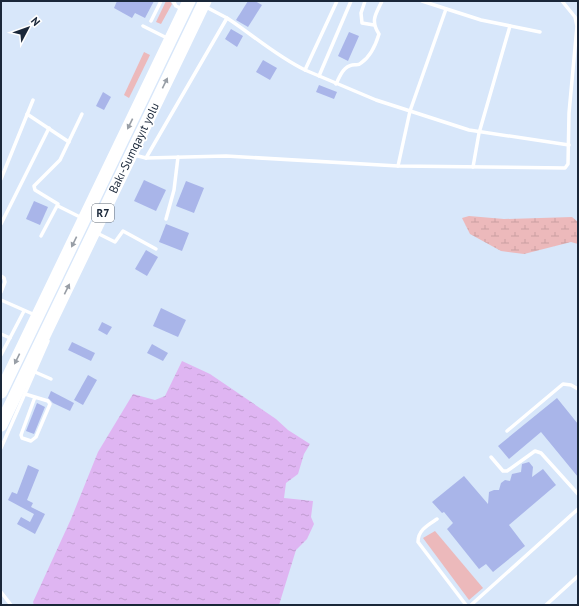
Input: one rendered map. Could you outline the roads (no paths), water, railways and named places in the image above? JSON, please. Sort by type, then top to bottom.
[{"type":"highway","name":"Bakı-Sumqayıt yolu","points":[[1,425],[54,321],[94,232],[204,3]]},
{"type":"highway","name":"Bakı-Sumqayıt yolu","points":[[1,392],[187,6]]},
{"type":"lane","points":[[151,21],[161,1]]},
{"type":"lane","points":[[173,1],[176,6],[187,6]]},
{"type":"lane","points":[[305,70],[337,1]]},
{"type":"lane","points":[[319,76],[351,1]]},
{"type":"lane","points":[[365,1],[361,20],[362,23],[374,25]]},
{"type":"lane","points":[[336,84],[343,70],[351,65],[358,65],[369,54],[379,34],[374,25],[382,1]]},
{"type":"lane","points":[[422,1],[481,20],[540,32]]},
{"type":"lane","points":[[131,154],[146,158],[226,156],[398,166],[565,168],[568,164],[569,113],[577,26],[575,17],[562,1]]},
{"type":"lane","points":[[204,3],[255,36],[276,54],[305,70],[376,100],[479,133],[568,145]]},
{"type":"lane","points":[[398,166],[410,111],[446,9]]},
{"type":"lane","points":[[146,158],[227,18]]},
{"type":"lane","points":[[143,26],[170,40]]},
{"type":"lane","points":[[473,166],[479,133],[510,26]]},
{"type":"lane","points":[[1,179],[33,100]]},
{"type":"lane","points":[[27,114],[69,142]]},
{"type":"lane","points":[[82,114],[60,160],[34,186],[35,190],[56,202],[58,206],[85,219]]},
{"type":"lane","points":[[1,224],[49,128]]},
{"type":"lane","points":[[166,219],[174,190],[178,157]]},
{"type":"lane","points":[[41,236],[58,206]]},
{"type":"lane","points":[[94,232],[115,242],[123,231],[156,249]]},
{"type":"lane","points":[[1,276],[4,278],[5,282],[1,292]]},
{"type":"lane","points":[[1,300],[38,317]]},
{"type":"lane","points":[[1,355],[24,311]]},
{"type":"lane","points":[[1,334],[10,338]]},
{"type":"lane","points":[[1,448],[49,339]]},
{"type":"lane","points":[[35,372],[51,379]]},
{"type":"lane","points":[[507,431],[563,384],[571,384],[578,389]]},
{"type":"lane","points":[[25,394],[35,397],[48,401],[50,404],[36,437],[31,441],[22,438],[20,435],[35,397]]},
{"type":"lane","points":[[491,457],[503,471],[507,471],[530,453],[535,451],[541,453],[578,494]]},
{"type":"lane","points":[[471,605],[578,509]]},
{"type":"lane","points":[[437,519],[421,531],[418,536],[418,542],[466,605]]},
{"type":"lane","points":[[546,605],[578,576]]},
{"type":"lane","points":[[1,592],[11,605]]},
{"type":"water","points":[[182,361],[210,374],[310,444],[304,454],[298,474],[286,483],[284,498],[313,501],[311,517],[314,524],[307,539],[296,550],[279,605],[34,605],[33,602],[71,519],[98,452],[133,394],[155,400],[165,396]]}]
